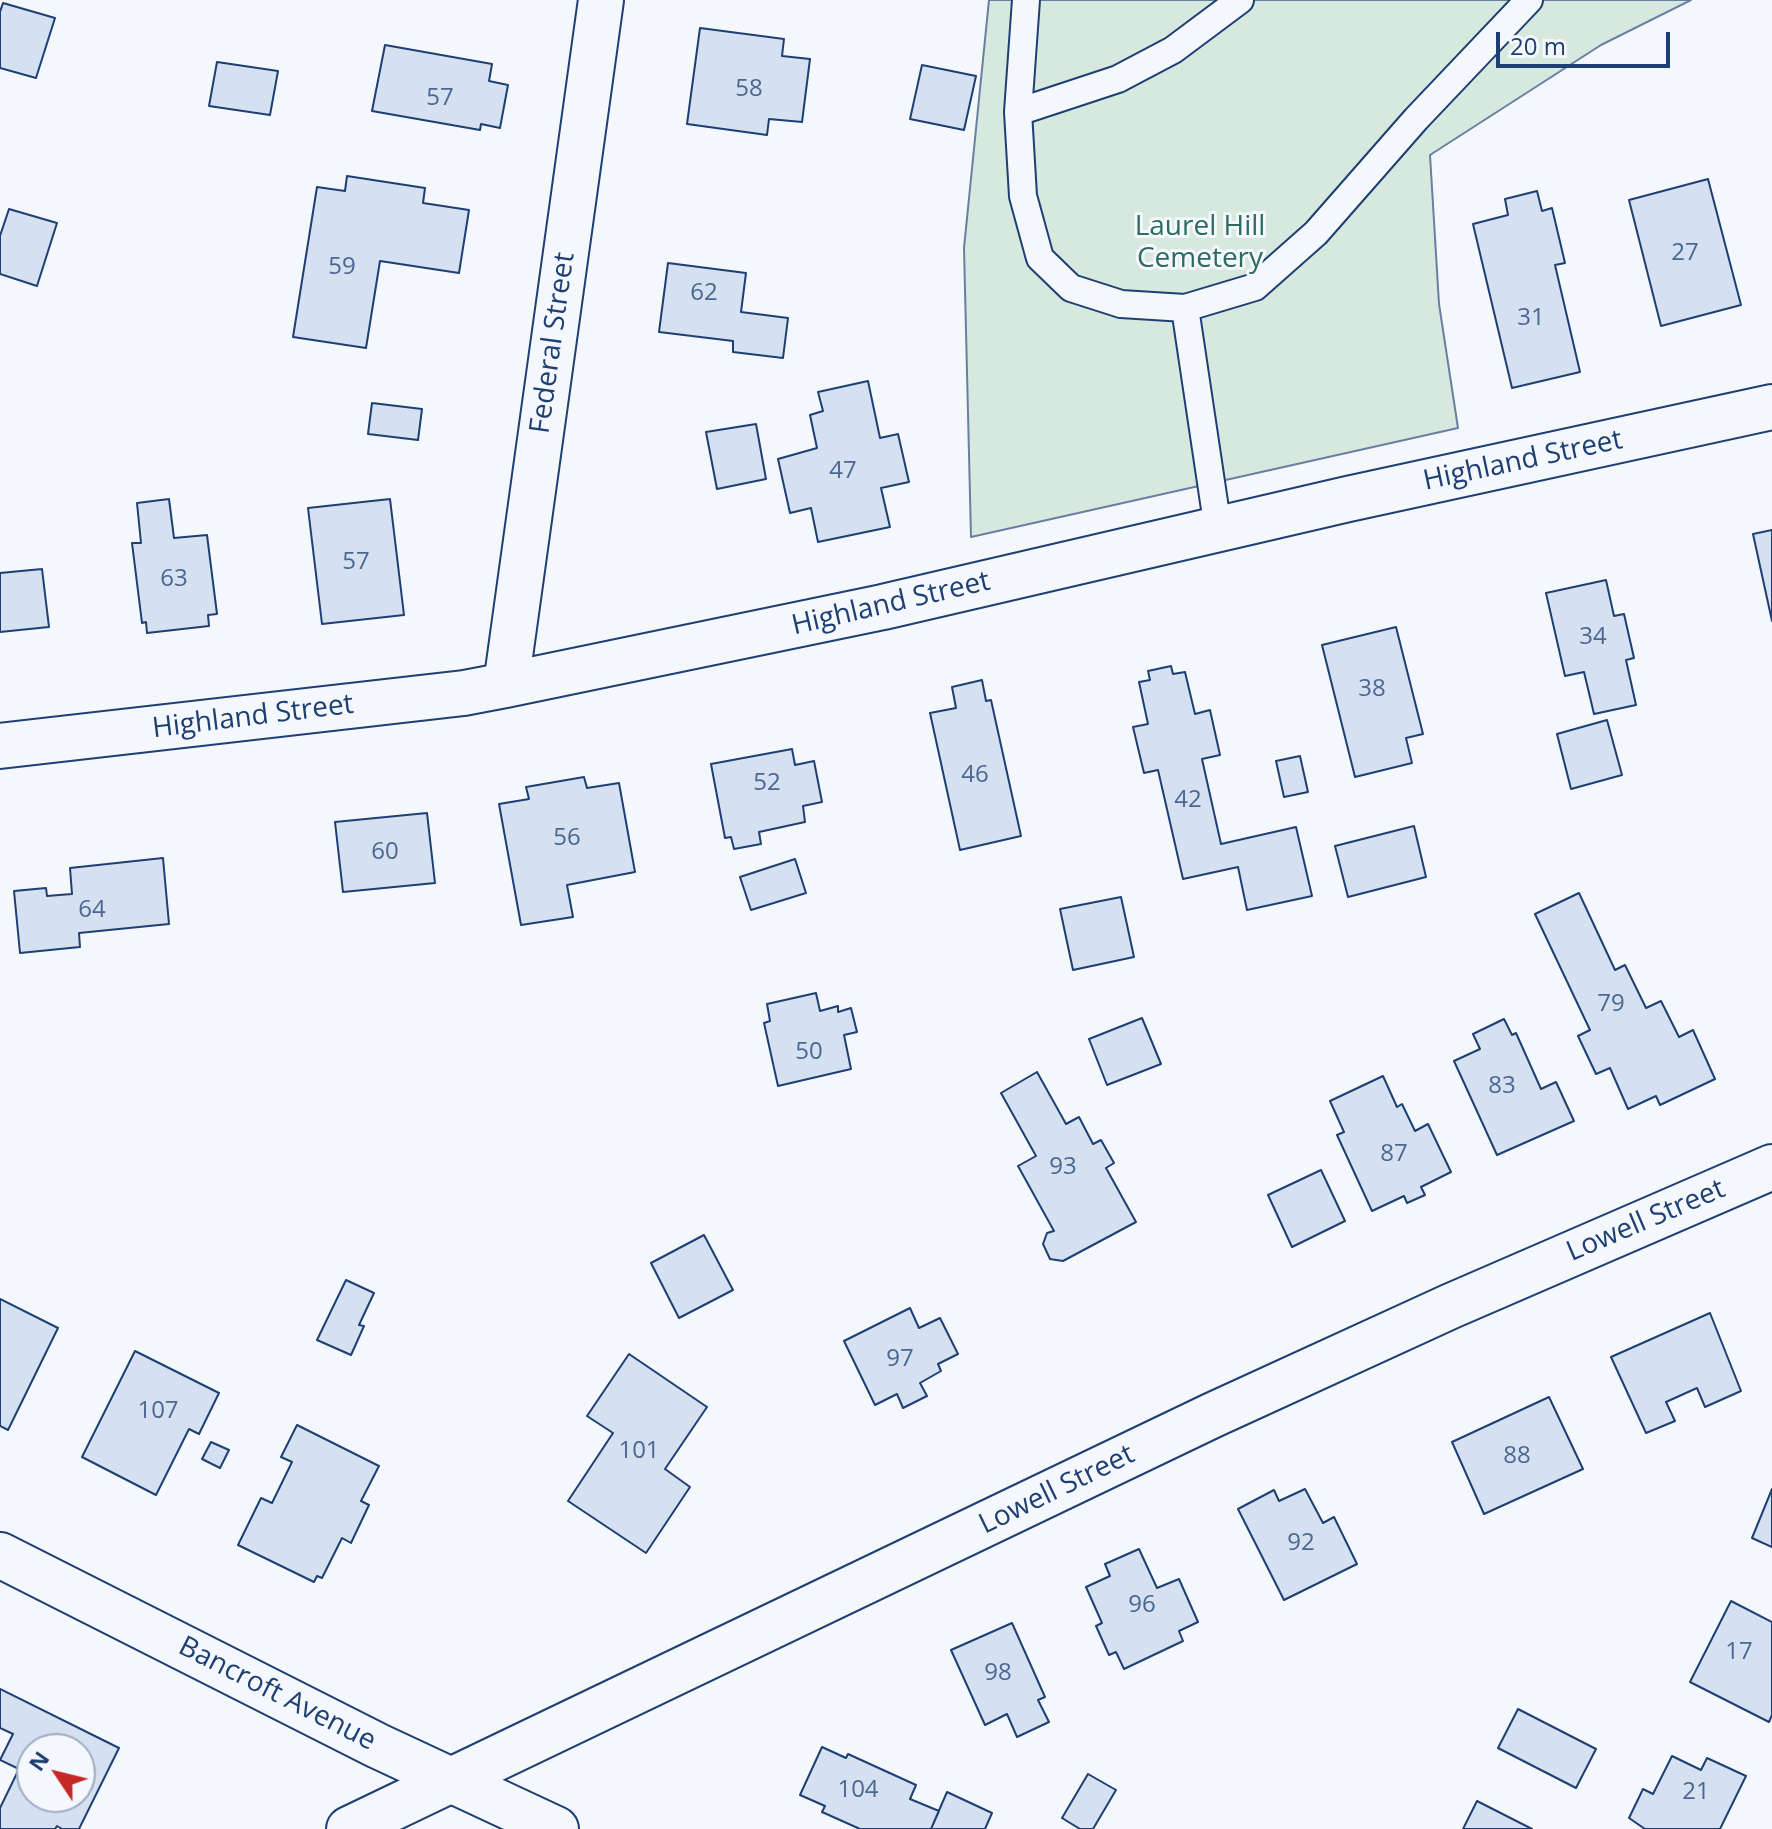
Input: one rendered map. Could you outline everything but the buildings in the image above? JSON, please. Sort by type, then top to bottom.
[{"type":"street","name":"Federal Street","points":[[506,685],[601,0]]},
{"type":"street","name":"Highland Street","points":[[0,746],[464,693],[506,685],[883,607],[1218,529],[1772,407]]},
{"type":"street","name":"Lowell Street","points":[[349,1829],[1226,1409],[1451,1306],[1772,1167]]},
{"type":"street","name":"Bancroft Avenue","points":[[0,1555],[378,1746],[556,1829]]},
{"type":"lane","points":[[1026,0],[1018,112],[1023,196],[1040,258],[1071,288],[1121,304],[1185,308],[1255,287],[1316,233],[1416,119],[1529,0]]},
{"type":"lane","points":[[1018,112],[1118,79],[1173,50],[1240,0]]},
{"type":"lane","points":[[1185,308],[1218,529]]},
{"type":"green space","name":"Laurel Hill Cemetery","points":[[989,0],[1691,0],[1601,45],[1430,155],[1439,304],[1458,428],[971,537],[964,248]]}]
